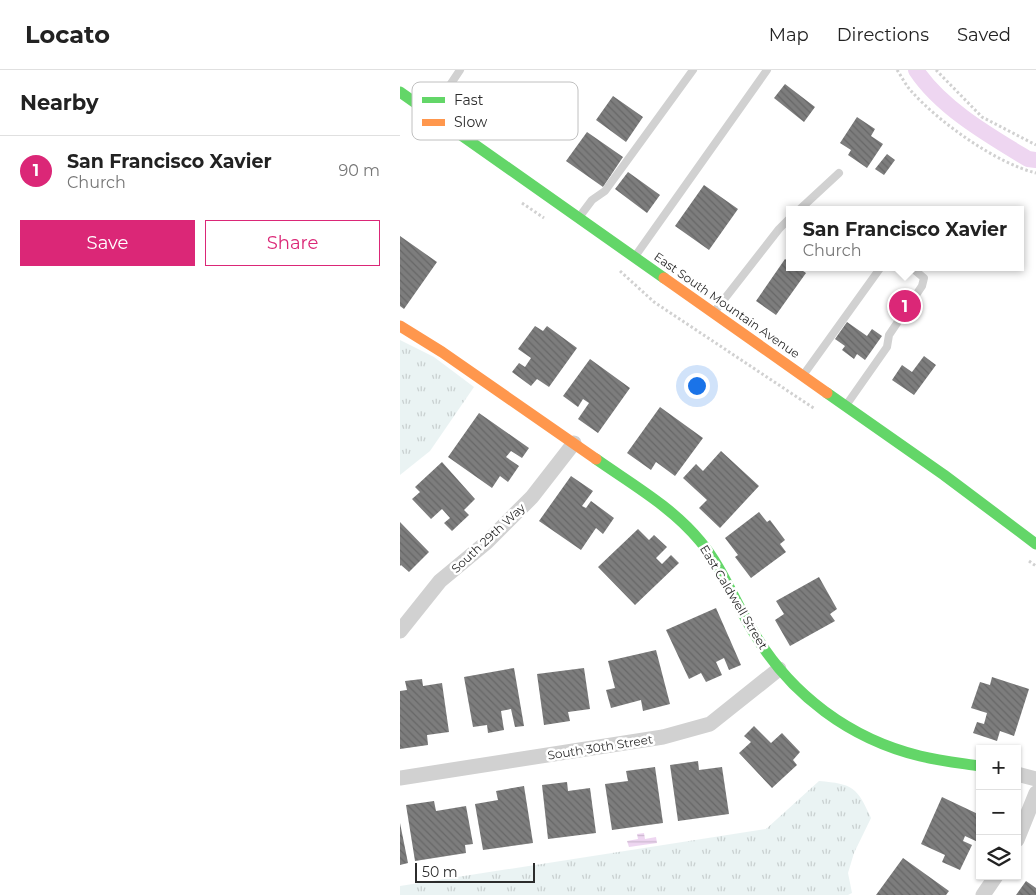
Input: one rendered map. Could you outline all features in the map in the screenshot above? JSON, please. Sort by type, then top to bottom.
[{"type":"street","name":"East South Mountain Avenue","points":[[400,92],[412,100]]},
{"type":"street","name":"East South Mountain Avenue","points":[[469,140],[802,375],[1036,544]]},
{"type":"street","name":"East Caldwell Street","points":[[400,326],[442,352],[672,512],[700,541],[714,559],[756,637],[780,669],[812,704],[851,730],[878,743],[915,755],[976,765]]},
{"type":"street","name":"South 29th Way","points":[[400,631],[440,581],[487,542],[532,497],[574,443]]},
{"type":"street","name":"South 30th Street","points":[[400,778],[663,738],[710,724],[780,669]]},
{"type":"street","points":[[1021,775],[1036,779]]},
{"type":"street","points":[[1019,835],[1036,793]]},
{"type":"street","points":[[983,895],[993,880]]},
{"type":"lane","points":[[452,82],[460,70]]},
{"type":"lane","points":[[578,217],[592,200],[605,191],[693,70]]},
{"type":"lane","points":[[635,257],[767,70]]},
{"type":"lane","points":[[803,206],[839,173]]},
{"type":"lane","points":[[714,313],[778,229],[786,222]]},
{"type":"lane","points":[[802,375],[878,271]]},
{"type":"lane","points":[[845,406],[887,348],[889,335],[922,286],[924,278],[916,271]]},
{"type":"path","points":[[897,70],[912,92],[965,138],[1023,170],[1036,173]]},
{"type":"path","points":[[936,70],[982,117],[1036,145]]},
{"type":"green space","points":[[400,340],[434,357],[474,387],[430,451],[400,475]]},
{"type":"green space","points":[[819,781],[839,784],[852,789],[862,800],[871,818],[854,853],[848,873],[852,893],[848,895],[400,895],[400,886],[766,829]]},
{"type":"shaded area","points":[[644,833],[645,839],[656,837],[657,843],[629,847],[627,841],[638,839],[637,834]]},
{"type":"building","points":[[785,84],[815,107],[804,122],[774,98]]},
{"type":"building","points":[[613,96],[643,117],[626,142],[596,120]]},
{"type":"building","points":[[857,117],[875,129],[871,136],[883,144],[867,168],[848,155],[851,150],[840,143]]},
{"type":"building","points":[[587,132],[623,157],[603,187],[566,161]]},
{"type":"building","points":[[887,154],[895,160],[884,175],[875,169]]},
{"type":"building","points":[[628,172],[660,195],[647,213],[615,189]]},
{"type":"building","points":[[704,185],[738,209],[709,250],[675,226]]},
{"type":"building","points":[[400,236],[437,262],[404,309],[400,306]]},
{"type":"building","points":[[785,259],[786,271],[803,271],[806,273],[776,315],[756,301]]},
{"type":"building","points":[[847,322],[867,336],[872,329],[882,336],[865,360],[857,354],[854,359],[842,350],[845,346],[835,339]]},
{"type":"building","points":[[535,326],[543,331],[547,326],[577,348],[549,387],[537,379],[531,386],[512,372],[519,363],[525,367],[531,358],[518,349]]},
{"type":"building","points":[[924,356],[936,365],[914,395],[892,380],[902,365],[912,372]]},
{"type":"building","points":[[590,359],[630,388],[598,433],[578,419],[589,403],[583,399],[578,407],[563,396]]},
{"type":"building","points":[[660,407],[703,438],[675,476],[656,462],[651,470],[627,453]]},
{"type":"building","points":[[479,413],[529,448],[522,458],[511,451],[506,457],[519,466],[508,482],[500,476],[492,488],[448,457]]},
{"type":"building","points":[[721,451],[759,486],[720,528],[699,508],[707,500],[683,478],[696,464],[703,471]]},
{"type":"building","points":[[442,462],[475,499],[464,510],[469,515],[452,531],[444,523],[450,518],[442,509],[431,519],[412,499],[420,492],[415,487]]},
{"type":"building","points":[[571,476],[593,491],[582,506],[586,508],[591,501],[614,518],[603,534],[596,528],[581,550],[539,521]]},
{"type":"building","points":[[759,512],[767,522],[770,520],[785,540],[780,544],[786,552],[751,578],[735,557],[738,555],[725,538]]},
{"type":"building","points":[[400,522],[429,552],[409,572],[400,566]]},
{"type":"building","points":[[638,529],[649,540],[654,535],[667,547],[656,558],[662,564],[671,555],[679,563],[635,605],[598,567]]},
{"type":"building","points":[[819,577],[837,609],[830,614],[835,621],[790,646],[775,620],[784,614],[776,601]]},
{"type":"building","points":[[716,608],[741,665],[729,670],[724,658],[716,662],[722,675],[706,682],[701,673],[689,679],[666,630]]},
{"type":"building","points":[[656,650],[670,704],[643,711],[641,700],[611,708],[606,690],[615,688],[608,661]]},
{"type":"building","points":[[514,668],[524,726],[515,727],[511,709],[501,711],[504,730],[488,733],[487,725],[473,727],[464,677]]},
{"type":"building","points":[[584,668],[590,709],[568,712],[570,721],[544,725],[537,674]]},
{"type":"building","points":[[992,677],[1029,689],[1014,736],[1000,731],[997,741],[973,733],[977,722],[984,724],[987,713],[971,708],[980,682],[990,685]]},
{"type":"building","points":[[422,679],[423,686],[442,683],[449,732],[427,735],[428,745],[400,749],[400,691],[407,690],[405,681]]},
{"type":"building","points":[[754,726],[771,743],[782,733],[800,752],[793,760],[797,765],[772,788],[739,753],[751,742],[744,736]]},
{"type":"building","points":[[698,761],[699,770],[722,767],[729,814],[678,821],[670,765]]},
{"type":"building","points":[[655,767],[663,823],[612,830],[605,784],[628,781],[626,771]]},
{"type":"building","points":[[567,782],[568,791],[590,788],[596,833],[548,839],[542,785]]},
{"type":"building","points":[[524,786],[533,843],[483,850],[475,804],[498,800],[496,791]]},
{"type":"building","points":[[942,797],[976,813],[976,841],[965,836],[963,841],[972,845],[960,870],[942,862],[945,855],[921,844]]},
{"type":"building","points":[[434,801],[436,811],[466,806],[473,844],[465,845],[466,853],[415,861],[406,805]]},
{"type":"building","points":[[400,823],[408,863],[400,865]]},
{"type":"building","points":[[903,858],[949,891],[946,895],[876,895]]},
{"type":"building","points":[[1026,881],[1036,888],[1036,895],[1016,895]]},
{"type":"waterway","points":[[916,70],[926,84],[952,109],[998,141],[1028,159],[1036,160]]},
{"type":"traffic: fast","points":[[400,92],[412,100]]},
{"type":"traffic: fast","points":[[468,140],[664,278]]},
{"type":"traffic: fast","points":[[827,393],[944,475],[1036,544]]},
{"type":"traffic: fast","points":[[596,459],[665,507],[700,541],[722,574],[754,633],[769,655],[804,695],[846,726],[894,748],[928,758],[976,765]]},
{"type":"traffic: slow","points":[[664,278],[827,393]]},
{"type":"traffic: slow","points":[[400,326],[442,352],[596,459]]},
{"type":"place","name":"San Francisco Xavier","points":[[905,306]]}]
